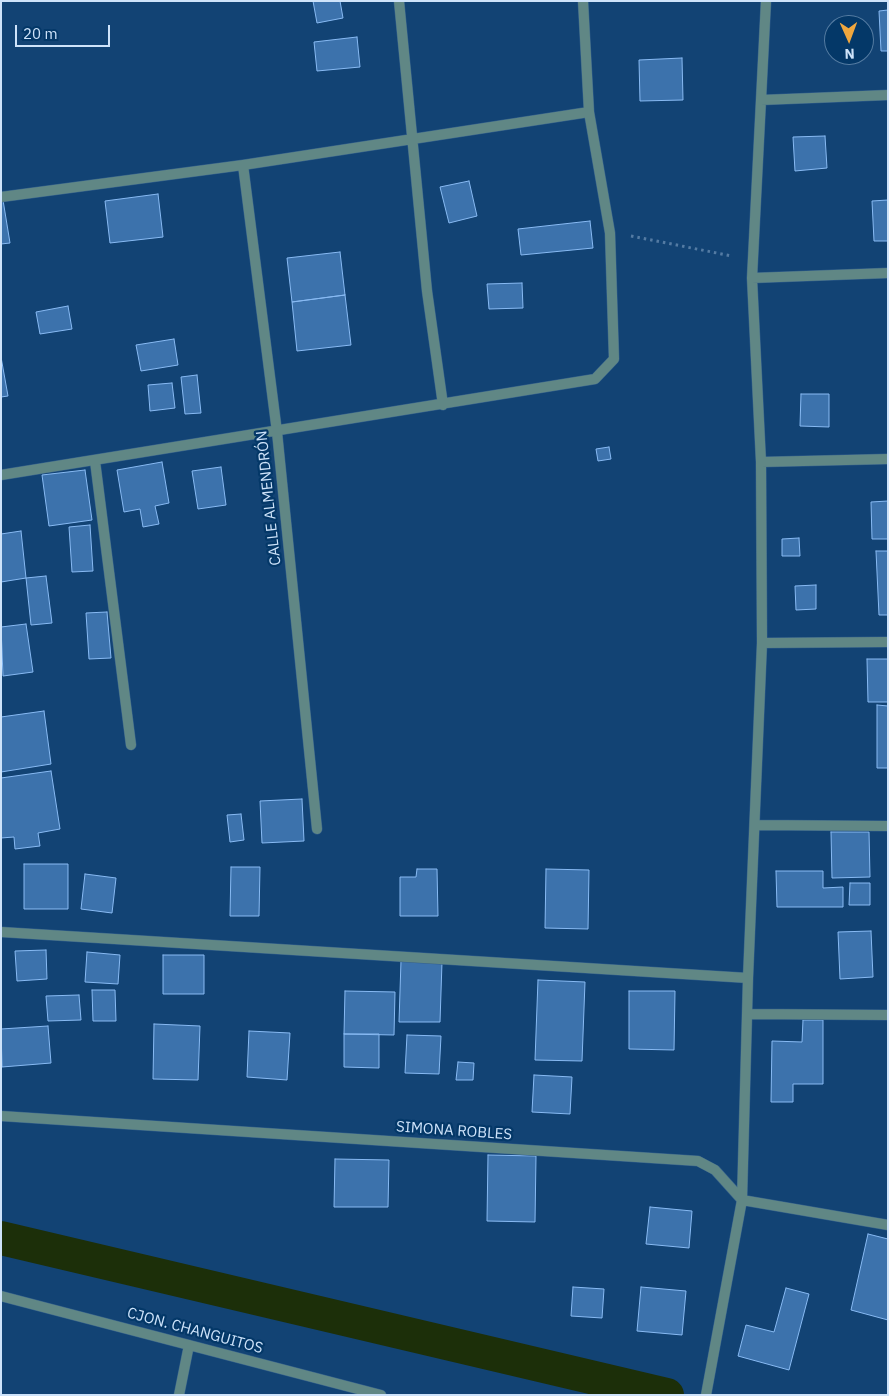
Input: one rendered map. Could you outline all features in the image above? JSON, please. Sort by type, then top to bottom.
[{"type":"street","points":[[399,1],[427,291],[443,405]]},
{"type":"street","points":[[1,475],[277,432],[596,379],[614,359],[610,233],[589,112],[583,1]]},
{"type":"street","points":[[706,1395],[742,1200],[748,978],[762,643],[761,462],[752,278],[766,1]]},
{"type":"street","points":[[761,100],[888,95]]},
{"type":"street","points":[[1,197],[243,165],[589,112]]},
{"type":"street","name":"CALLE ALMENDRÓN","points":[[243,165],[277,432],[317,829]]},
{"type":"street","points":[[752,278],[888,273]]},
{"type":"street","points":[[761,462],[888,459]]},
{"type":"street","points":[[94,460],[131,745]]},
{"type":"street","points":[[762,643],[888,642]]},
{"type":"street","points":[[755,825],[888,826]]},
{"type":"street","points":[[1,932],[748,978]]},
{"type":"street","points":[[748,1014],[888,1015]]},
{"type":"street","name":"SIMONA ROBLES","points":[[1,1116],[698,1161],[715,1170],[742,1200]]},
{"type":"street","points":[[742,1200],[888,1225]]},
{"type":"street","name":"CJON. CHANGUITOS","points":[[1,1296],[189,1345],[354,1392],[381,1395]]},
{"type":"street","points":[[179,1395],[189,1345]]},
{"type":"path","points":[[610,233],[736,257],[752,278]]},
{"type":"building","points":[[313,1],[340,1],[343,18],[317,23]]},
{"type":"building","points":[[888,10],[888,51],[881,51],[879,11]]},
{"type":"building","points":[[357,37],[360,67],[317,71],[314,42]]},
{"type":"building","points":[[682,58],[683,100],[640,101],[639,60]]},
{"type":"building","points":[[825,136],[827,168],[795,171],[793,137]]},
{"type":"building","points":[[469,181],[477,216],[449,223],[440,187]]},
{"type":"building","points":[[158,194],[163,237],[110,243],[105,201]]},
{"type":"building","points":[[3,200],[10,243],[1,244],[1,201]]},
{"type":"building","points":[[888,200],[888,241],[874,241],[872,201]]},
{"type":"building","points":[[590,221],[593,248],[521,255],[518,229]]},
{"type":"building","points":[[340,252],[345,295],[292,302],[287,258]]},
{"type":"building","points":[[522,283],[523,308],[489,309],[487,284]]},
{"type":"building","points":[[345,295],[351,345],[297,351],[292,302]]},
{"type":"building","points":[[68,306],[72,329],[40,334],[36,312]]},
{"type":"building","points":[[174,339],[178,365],[141,371],[136,345]]},
{"type":"building","points":[[1,357],[8,396],[1,397]]},
{"type":"building","points":[[197,375],[201,413],[185,414],[181,377]]},
{"type":"building","points":[[172,383],[175,408],[150,411],[148,385]]},
{"type":"building","points":[[801,394],[829,394],[829,427],[800,426]]},
{"type":"building","points":[[609,447],[611,459],[598,461],[596,449]]},
{"type":"building","points":[[162,462],[169,503],[155,506],[159,524],[143,527],[140,509],[124,512],[117,470]]},
{"type":"building","points":[[221,467],[226,505],[198,509],[192,471]]},
{"type":"building","points":[[85,470],[92,520],[49,526],[42,475]]},
{"type":"building","points":[[888,501],[888,539],[872,539],[871,502]]},
{"type":"building","points":[[90,525],[93,571],[72,572],[69,527]]},
{"type":"building","points":[[21,531],[26,578],[1,582],[1,534]]},
{"type":"building","points":[[799,538],[800,556],[782,556],[782,539]]},
{"type":"building","points":[[876,551],[888,551],[888,615],[879,615]]},
{"type":"building","points":[[46,576],[52,623],[31,625],[26,578]]},
{"type":"building","points":[[816,585],[816,609],[796,610],[795,586]]},
{"type":"building","points":[[107,612],[111,658],[89,659],[86,613]]},
{"type":"building","points":[[26,624],[33,672],[3,676],[1,627]]},
{"type":"building","points":[[867,659],[888,659],[888,702],[868,702]]},
{"type":"building","points":[[877,705],[888,706],[888,768],[877,768]]},
{"type":"building","points":[[44,711],[51,764],[1,772],[1,717]]},
{"type":"building","points":[[51,771],[60,829],[38,833],[40,846],[15,849],[14,837],[1,838],[1,778]]},
{"type":"building","points":[[302,799],[304,841],[262,843],[260,801]]},
{"type":"building","points":[[241,814],[244,840],[230,842],[227,815]]},
{"type":"building","points":[[831,832],[869,832],[870,877],[832,878]]},
{"type":"building","points":[[24,864],[68,864],[68,909],[24,909]]},
{"type":"building","points":[[231,867],[260,867],[259,916],[230,916]]},
{"type":"building","points":[[417,869],[437,869],[438,916],[400,916],[400,877],[416,877]]},
{"type":"building","points":[[546,869],[589,870],[588,929],[545,928]]},
{"type":"building","points":[[776,871],[823,871],[823,888],[843,887],[843,907],[777,907]]},
{"type":"building","points":[[85,874],[116,878],[112,913],[81,909]]},
{"type":"building","points":[[850,883],[870,883],[870,905],[849,905]]},
{"type":"building","points":[[871,931],[873,977],[840,979],[838,932]]},
{"type":"building","points":[[46,950],[47,979],[17,981],[15,951]]},
{"type":"building","points":[[87,952],[120,955],[118,984],[85,982]]},
{"type":"building","points":[[163,955],[204,955],[204,994],[163,994]]},
{"type":"building","points":[[401,961],[442,962],[440,1022],[399,1022]]},
{"type":"building","points":[[538,980],[585,982],[582,1061],[535,1060]]},
{"type":"building","points":[[92,990],[115,990],[116,1021],[93,1021]]},
{"type":"building","points":[[345,991],[395,992],[394,1035],[344,1034]]},
{"type":"building","points":[[629,991],[675,991],[674,1050],[629,1049]]},
{"type":"building","points":[[79,995],[81,1020],[48,1021],[46,996]]},
{"type":"building","points":[[803,1020],[823,1020],[823,1084],[793,1084],[793,1102],[771,1102],[772,1041],[802,1042]]},
{"type":"building","points":[[154,1024],[200,1026],[198,1080],[153,1079]]},
{"type":"building","points":[[48,1026],[51,1063],[2,1067],[1,1029]]},
{"type":"building","points":[[249,1031],[290,1033],[287,1080],[247,1077]]},
{"type":"building","points":[[344,1034],[379,1034],[379,1068],[344,1067]]},
{"type":"building","points":[[407,1035],[441,1036],[439,1074],[405,1073]]},
{"type":"building","points":[[458,1062],[474,1063],[473,1080],[456,1080]]},
{"type":"building","points":[[534,1075],[572,1077],[570,1114],[532,1112]]},
{"type":"building","points":[[488,1155],[536,1156],[535,1222],[487,1221]]},
{"type":"building","points":[[335,1159],[389,1160],[388,1207],[334,1207]]},
{"type":"building","points":[[650,1207],[692,1211],[689,1248],[646,1244]]},
{"type":"building","points":[[868,1234],[888,1239],[888,1320],[851,1310]]},
{"type":"building","points":[[573,1287],[604,1289],[602,1318],[571,1316]]},
{"type":"building","points":[[641,1287],[686,1291],[682,1335],[637,1331]]},
{"type":"building","points":[[786,1288],[809,1294],[789,1370],[738,1356],[746,1325],[774,1332]]},
{"type":"waterway","points":[[1,1238],[667,1395]]}]
